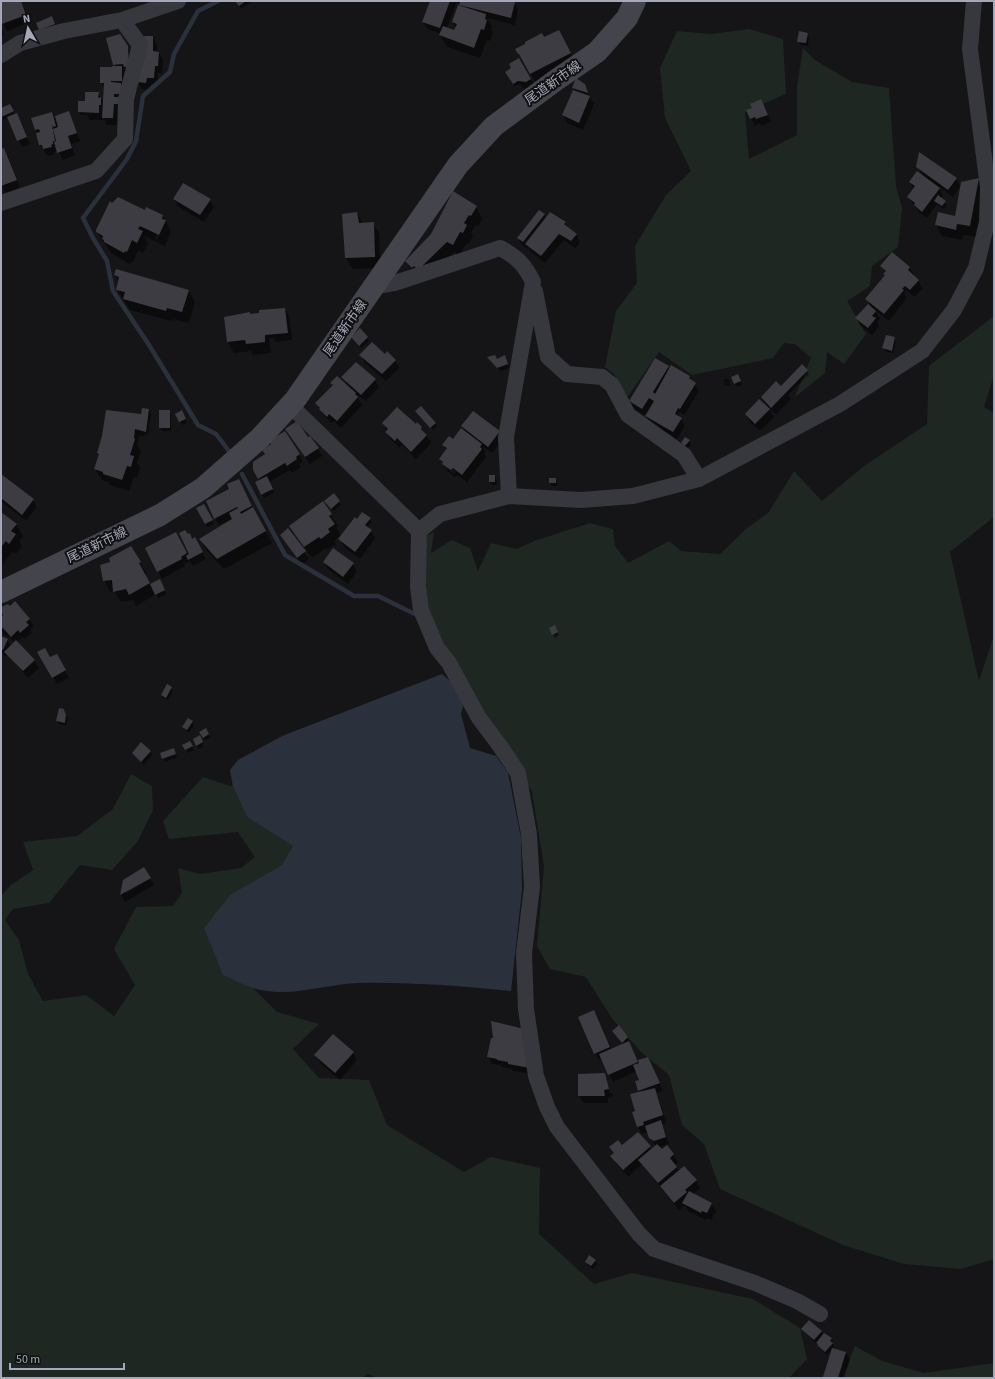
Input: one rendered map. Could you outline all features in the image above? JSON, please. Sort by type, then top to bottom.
[{"type":"main road","name":"尾道新市線","points":[[1,592],[160,515],[203,488],[260,438],[295,400],[458,165],[494,126],[597,52],[627,18],[636,1]]},
{"type":"street","points":[[1,55],[20,43],[64,31],[122,20],[178,1]]},
{"type":"street","points":[[419,531],[440,514],[509,496],[581,500],[633,496],[699,479],[840,404],[922,351],[954,310],[976,268],[987,222],[988,187],[970,49],[974,1]]},
{"type":"street","points":[[1,202],[96,171],[126,139],[126,99],[140,45],[122,20]]},
{"type":"street","points":[[377,282],[384,285],[395,283],[500,248],[511,254],[527,269],[533,282],[548,357],[567,374],[602,377],[612,385],[628,415],[684,455],[699,479]]},
{"type":"street","points":[[509,496],[506,437],[533,282]]},
{"type":"street","points":[[290,405],[419,531],[418,587],[421,610],[437,648],[449,663],[479,718],[518,773],[529,834],[532,886],[524,952],[526,1008],[536,1076],[547,1107],[557,1127],[639,1234],[654,1249],[755,1283],[797,1301],[820,1314]]},
{"type":"shaded area","points":[[749,29],[783,39],[786,94],[745,112],[749,159],[797,135],[797,86],[803,48],[815,60],[852,82],[889,88],[896,186],[902,208],[898,247],[872,266],[870,286],[847,301],[866,334],[844,364],[827,352],[825,373],[795,397],[811,358],[795,344],[784,343],[773,358],[692,375],[659,352],[626,399],[614,374],[605,367],[616,311],[637,283],[635,246],[666,195],[691,171],[665,118],[660,68],[677,31],[711,34]]},
{"type":"shaded area","points":[[994,316],[994,375],[984,407],[994,413],[994,517],[950,552],[979,681],[994,635],[994,1259],[961,1269],[904,1264],[843,1245],[720,1189],[704,1144],[682,1125],[669,1075],[641,1052],[613,1020],[586,977],[550,969],[537,946],[544,866],[532,792],[507,745],[470,696],[436,638],[426,605],[414,541],[434,532],[431,553],[452,540],[470,548],[478,571],[491,543],[517,549],[534,541],[590,523],[613,529],[615,546],[628,563],[669,541],[681,551],[720,554],[746,529],[769,512],[794,471],[822,501],[864,466],[927,424],[929,366]]},
{"type":"shaded area","points":[[442,674],[466,695],[461,714],[470,748],[496,756],[508,773],[521,838],[522,890],[511,991],[397,983],[359,983],[293,992],[279,992],[253,988],[223,975],[204,928],[231,894],[282,865],[293,846],[247,817],[233,787],[230,770],[238,760],[282,736]]},
{"type":"shaded area","points":[[131,774],[152,786],[153,810],[138,841],[112,870],[80,865],[49,903],[13,909],[5,920],[19,940],[28,974],[43,1001],[86,995],[114,1016],[135,985],[114,949],[136,907],[173,906],[182,893],[178,868],[200,874],[241,868],[255,857],[238,832],[169,839],[163,821],[203,777],[233,787],[247,817],[294,846],[282,865],[231,894],[223,975],[253,988],[277,1012],[319,1024],[293,1049],[319,1078],[369,1080],[387,1125],[464,1172],[491,1157],[540,1168],[539,1234],[594,1284],[632,1273],[753,1299],[800,1328],[807,1359],[789,1378],[378,1378],[368,1374],[362,1378],[1,1378],[1,896],[11,885],[33,870],[23,842],[77,836],[113,809]]},
{"type":"shaded area","points":[[855,1346],[882,1361],[924,1373],[994,1363],[994,1378],[842,1378]]},
{"type":"building","points":[[1,1],[21,1],[26,15],[2,24]]},
{"type":"building","points":[[235,1],[246,1],[239,6]]},
{"type":"building","points":[[430,1],[450,1],[440,28],[422,22]]},
{"type":"building","points":[[457,1],[515,2],[511,18],[459,5],[460,2]]},
{"type":"building","points":[[458,5],[486,14],[485,19],[487,20],[484,30],[481,29],[474,48],[439,35],[443,26],[454,30],[457,24],[452,22]]},
{"type":"building","points":[[52,16],[55,24],[39,30],[36,23]]},
{"type":"building","points":[[559,30],[571,53],[530,74],[515,49],[542,33],[544,37]]},
{"type":"building","points":[[799,31],[808,33],[806,43],[797,42]]},
{"type":"building","points":[[120,34],[128,46],[129,66],[124,67],[123,64],[113,65],[106,38]]},
{"type":"building","points":[[144,36],[153,36],[153,51],[159,52],[158,66],[155,66],[154,78],[147,78],[146,83],[137,82]]},
{"type":"building","points":[[519,58],[531,79],[526,82],[518,81],[513,84],[505,72],[511,68],[509,64]]},
{"type":"building","points":[[122,66],[122,81],[111,81],[121,83],[121,94],[114,94],[114,97],[119,97],[119,104],[114,104],[113,118],[102,118],[104,83],[100,83],[100,67]]},
{"type":"building","points":[[576,78],[585,84],[588,93],[572,88]]},
{"type":"building","points":[[573,90],[590,96],[579,123],[562,115]]},
{"type":"building","points":[[85,92],[99,92],[98,98],[101,97],[101,105],[99,105],[99,113],[78,112],[78,101],[85,101]]},
{"type":"building","points":[[761,99],[768,115],[756,119],[755,117],[750,119],[746,110],[752,108],[750,104]]},
{"type":"building","points":[[10,104],[14,111],[1,117],[1,108]]},
{"type":"building","points":[[69,111],[77,133],[68,136],[72,148],[57,153],[53,129],[58,127],[55,116]]},
{"type":"building","points":[[52,112],[56,126],[53,127],[52,125],[55,141],[53,141],[53,144],[51,145],[52,147],[43,149],[42,145],[39,145],[36,133],[40,132],[39,129],[35,130],[31,118]]},
{"type":"building","points":[[17,113],[27,137],[17,141],[7,117]]},
{"type":"building","points":[[4,148],[17,180],[1,186],[1,149]]},
{"type":"building","points":[[919,152],[957,178],[948,190],[916,167]]},
{"type":"building","points":[[917,171],[940,188],[922,212],[914,205],[915,203],[907,197],[915,186],[909,182]]},
{"type":"building","points":[[979,178],[970,226],[957,224],[956,230],[935,225],[938,212],[955,216],[961,182]]},
{"type":"building","points":[[183,183],[211,199],[200,215],[173,199]]},
{"type":"building","points":[[453,191],[477,206],[471,216],[469,215],[464,223],[467,225],[463,233],[460,232],[453,245],[447,242],[418,270],[414,266],[412,268],[405,261],[431,234]]},
{"type":"building","points":[[938,195],[946,201],[942,206],[934,201]]},
{"type":"building","points":[[118,197],[145,210],[146,207],[163,215],[162,219],[166,220],[159,235],[140,226],[138,229],[143,231],[137,243],[132,240],[127,252],[125,251],[124,253],[104,242],[102,239],[103,236],[96,232],[110,201],[112,203]]},
{"type":"building","points":[[539,210],[545,214],[523,242],[517,238]]},
{"type":"building","points":[[357,212],[359,223],[374,222],[375,257],[345,258],[342,214]]},
{"type":"building","points":[[550,212],[566,222],[564,224],[577,234],[571,241],[559,234],[541,256],[525,244]]},
{"type":"building","points":[[892,252],[910,267],[908,270],[919,280],[910,290],[905,286],[902,289],[904,290],[884,314],[865,299],[885,275],[883,274],[886,271],[880,266]]},
{"type":"building","points":[[116,269],[189,290],[182,312],[167,308],[166,311],[123,299],[125,292],[116,290],[119,277],[114,275]]},
{"type":"building","points":[[868,304],[876,311],[872,316],[876,318],[868,328],[855,318]]},
{"type":"building","points":[[285,308],[288,333],[265,335],[265,342],[246,344],[245,340],[227,342],[224,317],[250,312],[250,314],[259,313],[259,310]]},
{"type":"building","points":[[360,328],[368,337],[359,346],[351,337]]},
{"type":"building","points":[[886,335],[895,337],[892,351],[882,348]]},
{"type":"building","points":[[372,342],[385,354],[387,351],[396,360],[382,374],[359,355]]},
{"type":"building","points":[[495,355],[497,359],[505,355],[508,364],[497,368],[487,357]]},
{"type":"building","points":[[655,358],[669,366],[653,392],[655,394],[671,365],[690,376],[689,378],[696,383],[680,409],[678,408],[675,414],[682,418],[673,432],[645,416],[654,401],[649,398],[642,409],[629,401]]},
{"type":"building","points":[[356,362],[376,379],[361,395],[341,377]]},
{"type":"building","points":[[802,364],[808,370],[771,408],[761,397],[776,381],[781,386]]},
{"type":"building","points":[[738,374],[741,381],[734,384],[731,377]]},
{"type":"building","points":[[337,376],[356,393],[355,394],[358,397],[337,421],[329,414],[327,417],[315,403],[333,385],[330,383]]},
{"type":"building","points":[[759,399],[770,409],[755,424],[745,414]]},
{"type":"building","points":[[421,406],[436,423],[430,428],[415,411]]},
{"type":"building","points":[[397,407],[416,424],[417,422],[427,435],[411,452],[397,438],[395,441],[385,432],[388,429],[382,423]]},
{"type":"building","points":[[142,408],[149,409],[146,432],[135,429],[135,439],[130,455],[134,456],[131,467],[127,466],[122,480],[103,474],[103,472],[94,469],[99,454],[97,453],[102,436],[106,410],[141,414]]},
{"type":"building","points":[[159,410],[170,410],[170,428],[159,428]]},
{"type":"building","points":[[182,410],[186,419],[179,422],[175,414]]},
{"type":"building","points":[[473,411],[500,431],[488,447],[461,426]]},
{"type":"building","points":[[297,421],[308,437],[310,436],[319,448],[305,457],[285,429]]},
{"type":"building","points":[[461,428],[482,444],[480,447],[482,449],[462,475],[453,468],[451,470],[442,464],[443,462],[439,459],[447,448],[442,445],[449,436],[453,439]]},
{"type":"building","points":[[285,431],[300,454],[296,457],[297,459],[287,466],[285,463],[258,479],[253,470],[253,462],[265,454],[262,450],[271,444],[269,441]]},
{"type":"building","points":[[685,437],[690,440],[685,446],[681,443]]},
{"type":"building","points":[[1,474],[34,499],[22,515],[1,498]]},
{"type":"building","points":[[489,475],[495,475],[495,482],[489,482]]},
{"type":"building","points":[[267,476],[273,489],[261,495],[255,482]]},
{"type":"building","points":[[549,478],[556,478],[556,483],[549,483]]},
{"type":"building","points":[[239,479],[252,506],[240,512],[241,514],[253,507],[266,531],[217,559],[199,539],[232,519],[229,513],[238,508],[237,507],[214,519],[206,501],[229,489],[227,484]]},
{"type":"building","points":[[334,493],[340,501],[331,509],[324,501]]},
{"type":"building","points":[[323,501],[332,514],[329,516],[335,524],[328,529],[330,532],[321,539],[319,537],[304,547],[289,526]]},
{"type":"building","points":[[204,504],[213,520],[205,524],[196,508]]},
{"type":"building","points":[[1,512],[17,524],[11,531],[16,534],[9,544],[6,541],[1,547]]},
{"type":"building","points":[[362,512],[371,518],[365,525],[372,530],[355,552],[338,539],[355,517],[357,519]]},
{"type":"building","points":[[288,528],[306,551],[297,558],[280,535]]},
{"type":"building","points":[[185,530],[188,534],[190,533],[192,539],[195,537],[203,552],[188,560],[186,556],[189,554],[179,533]]},
{"type":"building","points":[[176,532],[187,553],[181,557],[182,559],[157,572],[145,548]]},
{"type":"building","points":[[131,546],[141,562],[139,563],[150,583],[129,595],[126,589],[113,592],[112,580],[103,581],[100,565],[110,562],[109,558]]},
{"type":"building","points":[[333,548],[354,563],[343,577],[323,562]]},
{"type":"building","points":[[160,579],[165,590],[155,595],[150,584]]},
{"type":"building","points":[[15,601],[30,619],[26,622],[29,625],[20,633],[18,630],[11,637],[3,628],[1,629],[1,617],[3,615],[1,612],[1,607],[8,604],[10,606]]},
{"type":"building","points":[[555,625],[558,632],[552,635],[549,628]]},
{"type":"building","points":[[1,636],[8,639],[3,650],[1,649]]},
{"type":"building","points":[[16,640],[35,660],[23,671],[4,652]]},
{"type":"building","points":[[45,648],[50,657],[57,654],[66,670],[52,678],[37,652]]},
{"type":"building","points":[[167,684],[172,687],[166,698],[161,695]]},
{"type":"building","points":[[59,708],[64,709],[66,715],[65,723],[56,721]]},
{"type":"building","points":[[188,718],[193,721],[187,730],[182,727]]},
{"type":"building","points":[[206,728],[209,734],[203,738],[199,732]]},
{"type":"building","points":[[200,735],[203,742],[196,746],[193,739]]},
{"type":"building","points":[[190,741],[193,746],[185,750],[182,745]]},
{"type":"building","points":[[141,742],[151,751],[141,762],[132,753]]},
{"type":"building","points":[[174,748],[176,754],[162,759],[160,753]]},
{"type":"building","points":[[144,867],[151,878],[120,895],[123,880]]},
{"type":"building","points":[[594,1010],[610,1047],[594,1054],[578,1017]]},
{"type":"building","points":[[491,1021],[524,1029],[530,1068],[508,1064],[508,1062],[487,1057],[491,1038],[493,1038]]},
{"type":"building","points":[[619,1025],[628,1037],[622,1043],[612,1031]]},
{"type":"building","points":[[333,1034],[354,1052],[335,1073],[314,1055]]},
{"type":"building","points":[[629,1041],[638,1062],[608,1075],[599,1054]]},
{"type":"building","points":[[648,1057],[660,1083],[638,1091],[635,1081],[639,1080],[633,1065],[639,1063],[638,1060]]},
{"type":"building","points":[[605,1073],[609,1089],[604,1090],[605,1096],[578,1096],[578,1074]]},
{"type":"building","points":[[655,1088],[663,1115],[643,1122],[644,1125],[637,1127],[632,1112],[635,1111],[630,1094]]},
{"type":"building","points":[[661,1120],[666,1137],[654,1141],[649,1138],[645,1126]]},
{"type":"building","points":[[638,1132],[651,1146],[623,1170],[610,1156],[614,1153],[609,1147],[618,1140],[622,1145]]},
{"type":"building","points":[[657,1144],[662,1149],[667,1145],[674,1154],[670,1158],[677,1167],[658,1183],[638,1160]]},
{"type":"building","points":[[684,1166],[697,1180],[685,1190],[687,1192],[674,1203],[660,1186]]},
{"type":"building","points":[[689,1191],[712,1203],[707,1213],[702,1211],[701,1213],[682,1203]]},
{"type":"building","points":[[589,1255],[596,1260],[591,1266],[585,1262]]},
{"type":"building","points":[[809,1320],[822,1331],[814,1340],[801,1329]]},
{"type":"building","points":[[824,1333],[832,1338],[830,1341],[833,1343],[825,1352],[816,1343]]},
{"type":"building","points":[[832,1348],[846,1352],[838,1378],[825,1378],[823,1377]]},
{"type":"waterway","points":[[218,1],[198,11],[174,54],[170,72],[143,96],[136,141],[127,159],[83,218],[107,261],[113,291],[149,345],[198,425],[216,434],[232,455]]},
{"type":"waterway","points":[[242,474],[285,555],[354,596],[378,596],[419,616]]}]
